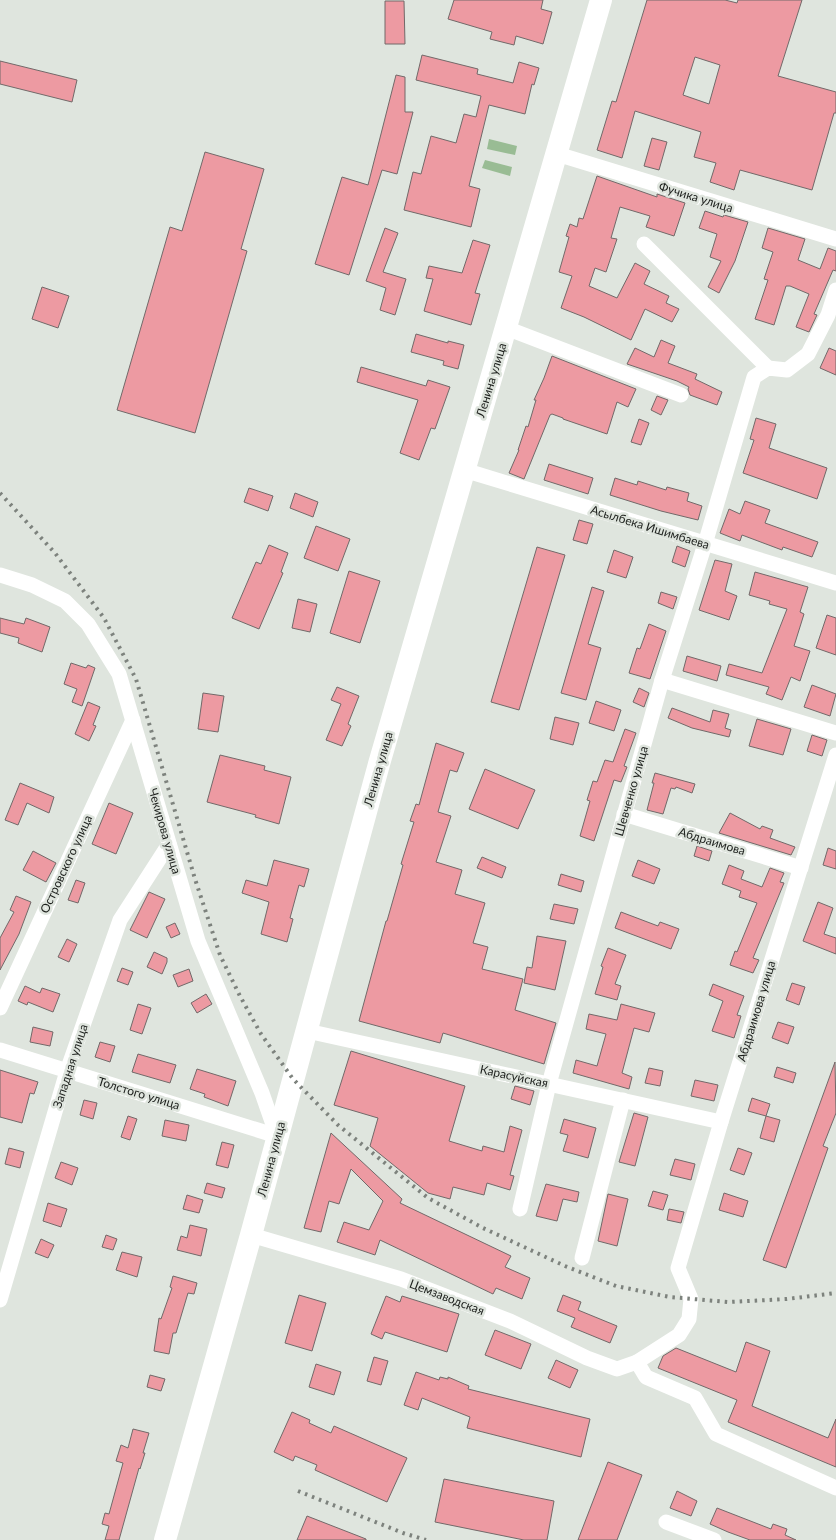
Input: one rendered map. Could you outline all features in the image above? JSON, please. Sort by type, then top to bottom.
[{"type":"main road","name":"Ленина улица","points":[[165,1540],[252,1235],[277,1136],[379,764],[601,0]]},
{"type":"street","name":"Фучика улица","points":[[557,154],[836,239]]},
{"type":"street","points":[[644,244],[768,368],[787,370],[808,354],[828,315],[836,290]]},
{"type":"street","points":[[506,328],[681,395]]},
{"type":"street","name":"Шевченко улица","points":[[520,1209],[549,1084],[662,680],[705,544],[754,377],[768,368]]},
{"type":"street","name":"Асылбека Ишимбаева","points":[[464,470],[836,583]]},
{"type":"street","name":"Чекирова улица","points":[[0,574],[32,585],[65,601],[88,624],[119,674],[198,941],[262,1093],[277,1136]]},
{"type":"street","points":[[662,680],[836,733]]},
{"type":"street","name":"Островского улица","points":[[0,1008],[133,720]]},
{"type":"street","name":"Абдраимова улица","points":[[689,1319],[691,1299],[678,1268],[721,1122],[836,755]]},
{"type":"street","name":"Абдраимова","points":[[624,814],[800,868]]},
{"type":"street","name":"Западная улица","points":[[0,1300],[67,1071],[120,920],[169,844]]},
{"type":"street","name":"Карасуйская","points":[[307,1031],[721,1122]]},
{"type":"street","name":"Толстого улица","points":[[0,1050],[277,1136]]},
{"type":"street","points":[[582,1258],[623,1100]]},
{"type":"street","name":"Цемзаводская","points":[[252,1235],[401,1279],[510,1321],[587,1358],[617,1369],[637,1362],[679,1335],[689,1319]]},
{"type":"street","points":[[637,1362],[646,1377],[694,1398],[716,1434],[836,1488]]},
{"type":"street","points":[[666,1522],[714,1540]]},
{"type":"green space","points":[[489,139],[517,146],[515,155],[487,149]]},
{"type":"green space","points":[[485,160],[512,167],[510,176],[482,168]]},
{"type":"building","points":[[454,0],[543,0],[541,9],[552,12],[543,44],[516,36],[514,45],[490,39],[492,32],[448,19]]},
{"type":"building","points":[[647,0],[725,0],[737,3],[738,0],[802,0],[778,76],[836,92],[836,113],[834,113],[812,190],[740,170],[734,190],[710,182],[716,163],[694,157],[701,132],[635,111],[622,158],[597,150],[612,101],[616,102]],"holes":[[[695,57],[720,65],[709,104],[683,95]]]},
{"type":"building","points":[[385,1],[404,1],[405,44],[385,44]]},
{"type":"building","points":[[422,55],[478,69],[477,74],[513,83],[519,62],[539,68],[534,85],[532,84],[525,114],[489,105],[469,186],[480,189],[471,227],[404,210],[413,172],[421,174],[431,136],[456,143],[464,114],[476,117],[481,96],[416,80]]},
{"type":"building","points":[[0,61],[77,80],[72,102],[0,84]]},
{"type":"building","points":[[396,75],[405,77],[405,112],[413,112],[397,174],[382,170],[349,275],[315,264],[342,177],[368,185]]},
{"type":"building","points":[[652,138],[667,142],[659,170],[644,166]]},
{"type":"building","points":[[205,152],[264,169],[241,249],[247,251],[195,433],[117,410],[170,227],[182,231]]},
{"type":"building","points":[[597,176],[657,197],[657,194],[685,203],[674,236],[646,227],[650,216],[620,207],[611,238],[617,239],[606,272],[595,268],[589,286],[617,298],[635,263],[650,271],[644,284],[669,296],[666,303],[679,309],[672,322],[645,309],[631,340],[561,308],[572,276],[559,272],[569,237],[566,236],[570,224],[577,227],[579,218],[583,219]]},
{"type":"building","points":[[705,211],[748,222],[735,261],[719,293],[708,287],[721,261],[710,257],[717,234],[699,228]]},
{"type":"building","points":[[385,228],[398,233],[383,272],[406,279],[395,315],[380,310],[386,288],[366,281]]},
{"type":"building","points":[[768,228],[805,239],[798,260],[820,269],[828,248],[836,251],[836,271],[833,270],[814,314],[817,315],[809,332],[796,327],[809,294],[790,286],[786,286],[774,325],[755,319],[768,280],[764,279],[773,252],[762,248]]},
{"type":"building","points":[[473,240],[490,245],[475,293],[480,294],[471,325],[424,311],[433,279],[426,278],[429,266],[462,273]]},
{"type":"building","points":[[42,287],[69,296],[58,328],[32,319]]},
{"type":"building","points":[[416,334],[448,343],[448,341],[464,345],[458,369],[443,365],[444,361],[411,352]]},
{"type":"building","points":[[661,340],[675,346],[668,363],[697,374],[695,379],[722,392],[717,405],[690,395],[689,387],[677,381],[627,364],[635,348],[654,357]]},
{"type":"building","points":[[829,348],[836,351],[836,375],[820,368]]},
{"type":"building","points":[[552,356],[636,389],[628,407],[617,402],[607,434],[552,414],[550,415],[524,479],[509,473],[519,450],[526,426],[528,427],[536,400],[534,400]]},
{"type":"building","points":[[361,367],[426,386],[428,380],[450,387],[435,429],[431,428],[419,460],[400,453],[418,400],[357,382]]},
{"type":"building","points":[[657,396],[668,400],[661,415],[651,410]]},
{"type":"building","points":[[756,418],[776,424],[769,448],[827,468],[817,499],[743,473],[754,440],[750,439]]},
{"type":"building","points":[[639,419],[649,423],[641,445],[631,442]]},
{"type":"building","points":[[549,464],[593,478],[588,494],[544,480]]},
{"type":"building","points":[[615,478],[637,485],[638,481],[666,490],[667,487],[689,493],[687,501],[702,506],[698,520],[610,495]]},
{"type":"building","points":[[249,488],[273,496],[268,511],[244,502]]},
{"type":"building","points":[[295,493],[318,502],[313,517],[290,508]]},
{"type":"building","points":[[745,501],[770,510],[765,523],[818,542],[812,557],[783,547],[782,550],[742,535],[740,541],[720,533],[729,509],[740,514]]},
{"type":"building","points":[[579,520],[593,524],[587,544],[573,540]]},
{"type":"building","points":[[316,526],[350,539],[338,571],[304,558]]},
{"type":"building","points":[[269,545],[288,553],[281,572],[283,573],[259,629],[232,618],[256,562],[261,564]]},
{"type":"building","points":[[677,546],[690,551],[685,567],[672,562]]},
{"type":"building","points":[[537,547],[565,555],[519,710],[491,702]]},
{"type":"building","points":[[614,550],[633,557],[626,578],[607,572]]},
{"type":"building","points":[[715,560],[732,564],[725,591],[737,596],[729,620],[699,610]]},
{"type":"building","points":[[349,571],[380,581],[360,643],[330,633]]},
{"type":"building","points":[[755,572],[808,587],[800,612],[804,614],[794,646],[810,651],[800,681],[791,677],[782,700],[766,694],[769,687],[726,675],[729,664],[762,673],[787,609],[769,604],[770,601],[749,595]]},
{"type":"building","points":[[592,587],[604,591],[588,644],[601,648],[586,700],[561,693]]},
{"type":"building","points":[[661,592],[677,597],[673,609],[658,603]]},
{"type":"building","points":[[298,599],[317,604],[310,632],[292,628]]},
{"type":"building","points":[[827,615],[836,618],[836,655],[816,648]]},
{"type":"building","points":[[0,618],[24,624],[26,618],[50,627],[42,652],[18,643],[19,638],[0,633]]},
{"type":"building","points":[[649,624],[666,631],[650,679],[629,673],[637,648],[640,649]]},
{"type":"building","points":[[687,656],[721,666],[717,681],[683,671]]},
{"type":"building","points":[[71,663],[86,668],[88,665],[95,668],[82,706],[72,702],[77,689],[64,684]]},
{"type":"building","points":[[812,685],[836,694],[830,716],[804,707]]},
{"type":"building","points":[[337,687],[359,696],[348,724],[351,726],[342,746],[326,740],[341,704],[331,700]]},
{"type":"building","points":[[639,688],[649,693],[644,707],[633,702]]},
{"type":"building","points":[[203,693],[224,696],[218,732],[198,729]]},
{"type":"building","points":[[596,701],[621,710],[614,731],[589,723]]},
{"type":"building","points":[[88,702],[100,707],[93,725],[96,726],[89,741],[75,734]]},
{"type":"building","points":[[672,708],[710,722],[713,710],[729,714],[725,728],[731,730],[729,737],[692,728],[668,718]]},
{"type":"building","points":[[555,717],[579,723],[573,745],[550,739]]},
{"type":"building","points":[[757,719],[791,729],[783,755],[749,746]]},
{"type":"building","points":[[625,729],[636,733],[624,766],[627,767],[621,782],[614,780],[594,841],[580,836],[590,801],[587,800],[593,781],[597,782],[605,760],[613,762]]},
{"type":"building","points":[[812,735],[827,740],[822,756],[807,751]]},
{"type":"building","points":[[436,743],[464,753],[457,772],[450,770],[438,812],[451,816],[436,862],[462,870],[455,894],[485,903],[473,943],[488,947],[482,969],[523,979],[515,1010],[556,1023],[544,1064],[443,1033],[440,1043],[359,1021],[414,822],[410,821],[416,804],[419,805]]},
{"type":"building","points":[[220,755],[265,766],[264,770],[291,777],[279,824],[255,817],[256,815],[207,802]]},
{"type":"building","points":[[485,769],[535,790],[518,829],[469,809]]},
{"type":"building","points":[[655,773],[695,784],[692,793],[676,787],[675,789],[671,788],[663,814],[647,810]]},
{"type":"building","points":[[20,783],[54,797],[49,813],[27,803],[18,825],[5,820]]},
{"type":"building","points":[[109,803],[133,813],[116,854],[92,844]]},
{"type":"building","points":[[730,813],[760,829],[762,826],[773,830],[770,838],[795,847],[791,855],[719,833]]},
{"type":"building","points":[[697,846],[712,851],[709,861],[694,856]]},
{"type":"building","points":[[828,848],[836,851],[836,869],[823,865]]},
{"type":"building","points":[[33,851],[56,863],[46,882],[23,870]]},
{"type":"building","points":[[482,857],[506,867],[502,878],[477,868]]},
{"type":"building","points":[[274,860],[309,869],[304,887],[299,885],[290,918],[293,919],[287,942],[261,934],[269,902],[242,893],[246,880],[267,886]]},
{"type":"building","points":[[638,860],[660,869],[654,884],[632,876]]},
{"type":"building","points":[[729,865],[744,871],[741,879],[762,887],[770,868],[784,873],[780,882],[784,883],[753,958],[759,960],[753,973],[730,965],[757,903],[739,897],[741,891],[722,884]]},
{"type":"building","points":[[561,874],[584,881],[581,892],[558,885]]},
{"type":"building","points":[[76,880],[85,883],[78,903],[68,900]]},
{"type":"building","points":[[149,892],[165,899],[147,938],[130,930]]},
{"type":"building","points":[[16,896],[31,902],[19,934],[0,970],[0,938],[14,912],[10,910]]},
{"type":"building","points":[[818,902],[833,908],[824,934],[836,938],[836,954],[803,941]]},
{"type":"building","points":[[554,904],[578,909],[574,924],[550,919]]},
{"type":"building","points":[[621,912],[658,926],[660,922],[679,929],[671,949],[615,928]]},
{"type":"building","points":[[175,923],[180,934],[171,938],[166,927]]},
{"type":"building","points":[[537,936],[566,941],[555,990],[524,983],[527,967],[532,968]]},
{"type":"building","points":[[67,939],[77,944],[69,962],[58,957]]},
{"type":"building","points":[[608,948],[626,955],[615,984],[621,986],[617,1000],[595,994],[603,967],[601,966]]},
{"type":"building","points":[[154,952],[167,958],[162,974],[147,967]]},
{"type":"building","points":[[122,968],[133,972],[128,985],[117,981]]},
{"type":"building","points":[[189,969],[193,981],[178,987],[173,975]]},
{"type":"building","points":[[792,983],[805,987],[799,1005],[786,1000]]},
{"type":"building","points":[[713,984],[744,996],[737,1015],[741,1016],[734,1038],[712,1031],[723,1001],[709,995]]},
{"type":"building","points":[[25,986],[40,993],[42,988],[60,994],[53,1012],[28,1002],[27,1005],[18,1001]]},
{"type":"building","points":[[206,994],[212,1004],[197,1013],[191,1003]]},
{"type":"building","points":[[138,1004],[151,1008],[142,1034],[130,1030]]},
{"type":"building","points":[[621,1004],[655,1013],[649,1032],[634,1028],[622,1073],[632,1077],[629,1089],[573,1073],[576,1060],[597,1066],[606,1034],[586,1029],[589,1014],[617,1020]]},
{"type":"building","points":[[778,1022],[794,1027],[788,1044],[772,1038]]},
{"type":"building","points":[[33,1027],[53,1032],[50,1046],[30,1042]]},
{"type":"building","points":[[100,1042],[115,1046],[110,1062],[95,1057]]},
{"type":"building","points":[[351,1051],[465,1086],[449,1141],[482,1151],[483,1146],[504,1152],[510,1126],[522,1130],[510,1175],[514,1176],[510,1190],[487,1183],[484,1195],[453,1187],[450,1199],[428,1193],[370,1146],[378,1118],[334,1105]]},
{"type":"building","points":[[138,1054],[176,1065],[170,1083],[132,1072]]},
{"type":"building","points":[[835,1062],[836,1113],[823,1146],[828,1148],[786,1268],[763,1260]]},
{"type":"building","points":[[777,1067],[796,1073],[793,1083],[774,1077]]},
{"type":"building","points":[[649,1068],[663,1071],[660,1086],[645,1083]]},
{"type":"building","points":[[197,1069],[236,1081],[228,1106],[204,1097],[205,1094],[190,1089]]},
{"type":"building","points":[[0,1070],[38,1082],[34,1094],[30,1093],[22,1123],[0,1117]]},
{"type":"building","points":[[695,1080],[718,1085],[714,1101],[691,1096]]},
{"type":"building","points":[[515,1086],[534,1091],[530,1105],[511,1099]]},
{"type":"building","points":[[752,1098],[770,1104],[766,1116],[748,1111]]},
{"type":"building","points":[[84,1100],[97,1103],[93,1119],[80,1115]]},
{"type":"building","points":[[634,1113],[648,1117],[635,1166],[619,1162]]},
{"type":"building","points":[[128,1116],[137,1119],[130,1140],[121,1137]]},
{"type":"building","points":[[766,1116],[780,1120],[774,1142],[760,1138]]},
{"type":"building","points":[[564,1119],[596,1128],[588,1158],[563,1151],[568,1135],[560,1133]]},
{"type":"building","points":[[165,1120],[189,1125],[186,1141],[162,1136]]},
{"type":"building","points":[[331,1133],[402,1199],[400,1203],[511,1256],[505,1267],[530,1278],[522,1299],[496,1288],[493,1294],[380,1240],[375,1255],[337,1242],[344,1222],[369,1230],[383,1201],[351,1169],[339,1204],[329,1201],[321,1232],[304,1228]]},
{"type":"building","points":[[222,1142],[234,1145],[228,1168],[216,1165]]},
{"type":"building","points":[[9,1148],[24,1152],[20,1168],[5,1164]]},
{"type":"building","points":[[738,1148],[752,1153],[744,1175],[730,1170]]},
{"type":"building","points":[[675,1159],[695,1164],[691,1180],[670,1175]]},
{"type":"building","points":[[61,1162],[78,1168],[72,1185],[55,1178]]},
{"type":"building","points":[[207,1183],[225,1188],[222,1198],[204,1193]]},
{"type":"building","points":[[546,1184],[579,1192],[577,1202],[563,1199],[557,1221],[536,1216]]},
{"type":"building","points":[[653,1191],[668,1195],[663,1210],[648,1206]]},
{"type":"building","points":[[724,1193],[748,1201],[743,1217],[719,1210]]},
{"type":"building","points":[[608,1194],[628,1199],[617,1246],[598,1241]]},
{"type":"building","points":[[187,1195],[203,1200],[199,1213],[183,1209]]},
{"type":"building","points":[[48,1203],[67,1209],[61,1227],[43,1221]]},
{"type":"building","points":[[669,1209],[684,1212],[681,1223],[667,1220]]},
{"type":"building","points":[[190,1225],[207,1229],[201,1256],[177,1250],[181,1236],[187,1238]]},
{"type":"building","points":[[106,1235],[117,1239],[113,1250],[102,1247]]},
{"type":"building","points":[[41,1239],[54,1245],[48,1258],[35,1253]]},
{"type":"building","points":[[122,1252],[142,1257],[137,1277],[116,1270]]},
{"type":"building","points":[[173,1276],[197,1283],[194,1294],[188,1293],[176,1333],[173,1333],[169,1354],[154,1351],[159,1318],[161,1319],[172,1288],[170,1287]]},
{"type":"building","points":[[299,1295],[326,1303],[312,1351],[285,1343]]},
{"type":"building","points":[[563,1295],[581,1302],[578,1310],[617,1326],[610,1343],[571,1327],[575,1318],[557,1311]]},
{"type":"building","points":[[386,1296],[400,1302],[402,1296],[459,1314],[447,1352],[385,1332],[382,1339],[371,1334]]},
{"type":"building","points":[[495,1330],[531,1344],[521,1369],[485,1355]]},
{"type":"building","points":[[746,1342],[770,1351],[752,1406],[828,1438],[836,1419],[836,1467],[728,1422],[737,1400],[658,1368],[663,1356],[676,1348],[736,1372]]},
{"type":"building","points":[[374,1357],[388,1361],[381,1385],[367,1381]]},
{"type":"building","points":[[556,1360],[578,1370],[570,1388],[548,1378]]},
{"type":"building","points":[[316,1364],[341,1372],[334,1395],[309,1387]]},
{"type":"building","points":[[416,1372],[439,1380],[440,1377],[448,1379],[448,1377],[469,1386],[468,1389],[590,1419],[581,1457],[467,1428],[470,1417],[422,1398],[418,1410],[404,1405]]},
{"type":"building","points":[[150,1375],[165,1379],[161,1391],[147,1387]]},
{"type":"building","points":[[292,1412],[310,1420],[309,1423],[331,1433],[334,1426],[407,1458],[387,1502],[315,1470],[317,1465],[295,1456],[293,1461],[274,1452]]},
{"type":"building","points":[[133,1429],[149,1433],[143,1453],[145,1453],[119,1540],[105,1540],[109,1526],[102,1524],[105,1513],[109,1514],[123,1463],[116,1461],[121,1445],[128,1448]]},
{"type":"building","points":[[608,1462],[642,1475],[617,1540],[578,1540]]},
{"type":"building","points":[[444,1479],[554,1501],[547,1540],[524,1540],[435,1522]]},
{"type":"building","points":[[677,1491],[697,1501],[691,1516],[670,1508]]},
{"type":"building","points":[[717,1508],[771,1529],[773,1524],[787,1529],[785,1535],[796,1540],[750,1540],[728,1532],[710,1524]]},
{"type":"building","points":[[307,1516],[366,1539],[366,1540],[297,1540]]},
{"type":"railway","points":[[0,493],[55,553],[104,618],[136,679],[195,879],[220,955],[261,1034],[293,1079],[338,1125],[428,1198],[483,1228],[565,1266],[616,1286],[670,1297],[728,1302],[787,1299],[836,1293]]},
{"type":"railway","points":[[298,1491],[403,1533],[426,1540]]}]
